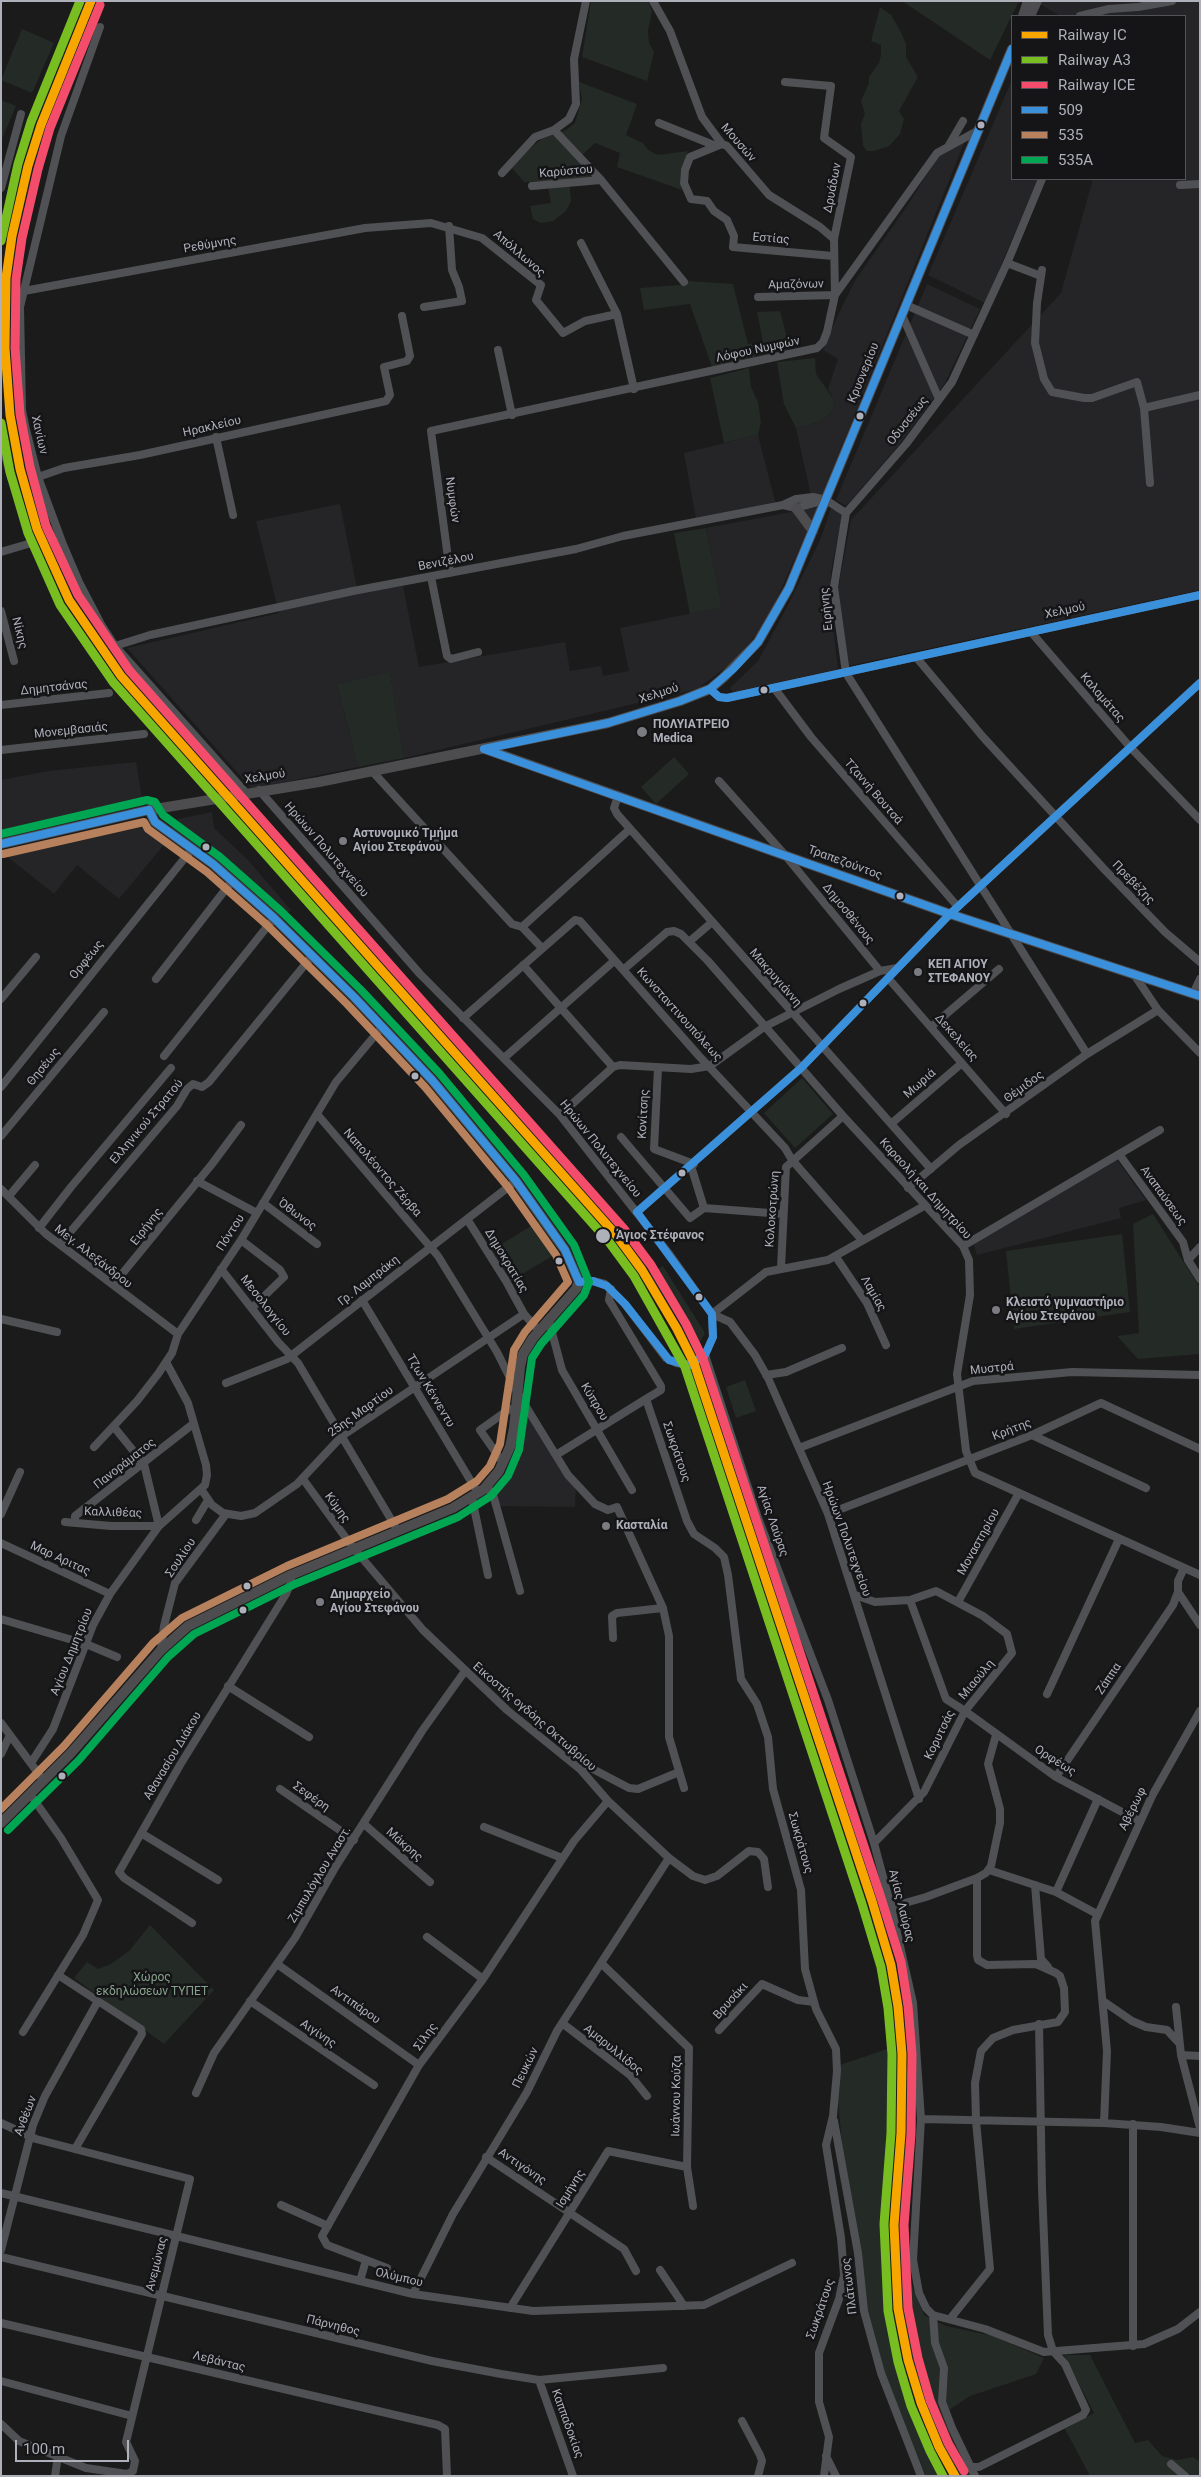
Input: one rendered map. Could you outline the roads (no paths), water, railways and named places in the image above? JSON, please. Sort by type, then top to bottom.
[{"type":"main road","points":[[1023,15],[1028,1]]},
{"type":"main road","points":[[1031,15],[1038,1]]},
{"type":"main road","name":"Κρυονερίου","points":[[710,688],[745,658],[771,624],[789,588],[1011,51]]},
{"type":"main road","points":[[796,508],[813,531]]},
{"type":"main road","name":"Χελμού","points":[[1,844],[149,810],[372,771],[608,723],[669,705],[710,688]]},
{"type":"main road","name":"Τραπεζούντος","points":[[484,749],[785,855],[954,910],[1010,934],[1196,995]]},
{"type":"main road","points":[[1,1823],[44,1781],[161,1650],[194,1622],[291,1575],[398,1531],[475,1495],[487,1486],[503,1463],[513,1437],[521,1359],[528,1345],[576,1289],[579,1282],[565,1250],[516,1181],[432,1080],[274,918],[232,881],[155,822],[149,810]]},
{"type":"street","points":[[502,173],[535,137],[554,130],[569,119],[576,104],[574,60],[586,1]]},
{"type":"street","name":"Μουσών","points":[[654,1],[670,31],[702,117],[719,145],[727,146],[769,196],[820,227],[834,239]]},
{"type":"street","points":[[1084,15],[1109,9],[1138,8],[1172,1]]},
{"type":"street","name":"Χανίων","points":[[100,27],[61,136],[24,291],[20,328],[22,410],[38,476],[79,582],[115,646],[246,793]]},
{"type":"street","points":[[1003,71],[1011,64]]},
{"type":"street","name":"Δρυάδων","points":[[785,82],[831,86],[824,138],[851,157],[834,239],[835,295]]},
{"type":"street","points":[[1,188],[21,114]]},
{"type":"street","points":[[949,145],[962,121]]},
{"type":"street","points":[[659,122],[719,145]]},
{"type":"street","points":[[554,130],[601,180],[684,282]]},
{"type":"street","name":"Λόφου Νυμφών","points":[[431,431],[634,389],[817,348],[824,342],[835,295],[937,153],[979,130]]},
{"type":"street","name":"Εστίας","points":[[719,145],[690,157],[685,170],[687,194],[697,201],[708,201],[714,212],[722,215],[730,225],[734,236],[734,247],[833,256]]},
{"type":"street","name":"Καρύστου","points":[[532,186],[601,180]]},
{"type":"street","name":"Οδυσσέως","points":[[846,513],[906,444],[952,382],[1007,263],[1042,180]]},
{"type":"street","points":[[1180,185],[1200,184]]},
{"type":"street","name":"Απόλλωνος","points":[[401,225],[431,223],[449,226],[482,238],[541,285],[536,300],[563,333],[585,321],[617,314]]},
{"type":"street","name":"Ρεθύμνης","points":[[24,291],[364,228],[401,225]]},
{"type":"street","points":[[424,307],[462,300],[452,270],[449,226]]},
{"type":"street","points":[[581,243],[617,314],[634,389]]},
{"type":"street","points":[[1007,263],[1042,273],[1037,303],[1035,343],[1039,365],[1052,392],[1092,398],[1137,382],[1144,408],[1150,483]]},
{"type":"street","name":"Αμαζόνων","points":[[758,297],[835,295]]},
{"type":"street","points":[[906,305],[974,335]]},
{"type":"street","points":[[902,315],[940,399]]},
{"type":"street","name":"Ηρακλείου","points":[[38,476],[64,468],[140,455],[389,399],[384,367],[407,361],[410,356],[402,316]]},
{"type":"street","points":[[498,350],[512,415]]},
{"type":"street","points":[[1144,408],[1200,395]]},
{"type":"street","name":"Νυμφών","points":[[431,431],[450,573]]},
{"type":"street","points":[[216,437],[233,515]]},
{"type":"street","points":[[1,439],[11,478]]},
{"type":"street","name":"Βενιζέλου","points":[[115,646],[150,635],[353,591],[783,505],[796,499],[813,497],[826,500]]},
{"type":"street","points":[[826,500],[846,513]]},
{"type":"street","name":"Βενιζέλου","points":[[783,505],[796,508],[826,500]]},
{"type":"street","name":"Ειρήνης","points":[[846,513],[834,586],[846,673]]},
{"type":"street","points":[[1,552],[28,544]]},
{"type":"street","points":[[430,577],[447,656],[451,659],[478,652]]},
{"type":"street","name":"Χελμού","points":[[710,688],[723,698],[775,689],[1200,595]]},
{"type":"street","name":"Νίκης","points":[[1,611],[14,661]]},
{"type":"street","name":"Καλαμάτας","points":[[1031,632],[1130,747],[1200,820]]},
{"type":"street","name":"Πρεβέζης","points":[[916,657],[983,737],[1055,816],[1165,932],[1200,962]]},
{"type":"street","points":[[846,673],[1010,934],[1088,1054]]},
{"type":"street","points":[[637,1212],[753,1113],[801,1068],[954,910],[1200,683]]},
{"type":"street","name":"Τζαννή Βουτσά","points":[[775,689],[810,737],[954,910]]},
{"type":"street","name":"Δημητσάνας","points":[[1,705],[109,693]]},
{"type":"street","name":"Μονεμβασιάς","points":[[1,750],[144,734]]},
{"type":"street","points":[[372,771],[512,924],[522,927],[542,948]]},
{"type":"street","name":"Δημοσθένους","points":[[719,781],[785,855],[880,971]]},
{"type":"street","name":"Ηρώων Πολυτεχνείου","points":[[259,790],[420,974],[560,1115],[637,1212],[712,1314],[730,1322],[755,1354],[828,1514],[919,1799]]},
{"type":"street","name":"Μακρυγιάννη","points":[[618,796],[614,808],[630,829],[822,1048],[892,1123],[930,1169]]},
{"type":"street","points":[[522,927],[630,829]]},
{"type":"street","name":"Ορφέως","points":[[1,1087],[192,849]]},
{"type":"street","points":[[156,979],[232,881]]},
{"type":"street","points":[[164,1056],[274,918]]},
{"type":"street","name":"Κωνσταντινουπόλεως","points":[[463,1018],[542,948],[577,920],[583,924],[614,961],[785,1148],[792,1160],[862,1240]]},
{"type":"street","points":[[690,941],[711,922]]},
{"type":"street","name":"Καραολή και Δημητρίου","points":[[623,970],[669,931],[678,932],[690,941],[843,1116],[924,1206],[963,1246],[969,1260],[970,1295],[958,1363],[958,1384],[968,1459]]},
{"type":"street","name":"Ελληνικού Στρατού","points":[[60,1244],[174,1108],[187,1089],[193,1084],[202,1087],[209,1082],[312,956]]},
{"type":"street","points":[[1,999],[36,957]]},
{"type":"street","points":[[504,1058],[614,961]]},
{"type":"street","points":[[523,965],[613,1067]]},
{"type":"street","points":[[560,1115],[613,1067],[620,1065],[691,1069],[710,1066],[764,1027],[880,971],[897,968]]},
{"type":"street","points":[[931,1027],[999,970]]},
{"type":"street","points":[[1133,973],[1158,1010],[1200,1053]]},
{"type":"street","name":"Δεκελείας","points":[[888,978],[1006,1114]]},
{"type":"street","points":[[1196,995],[1200,979]]},
{"type":"street","name":"Θέμιδος","points":[[908,1188],[959,1146],[1088,1054],[1158,1010]]},
{"type":"street","name":"Θησέως","points":[[1,1136],[104,1012]]},
{"type":"street","name":"Πόντου","points":[[94,1447],[152,1384],[166,1362],[178,1334],[242,1240],[336,1082],[382,1027]]},
{"type":"street","name":"Μωριά","points":[[892,1123],[962,1063]]},
{"type":"street","points":[[39,1228],[70,1187],[171,1068]]},
{"type":"street","name":"Κονίτσης","points":[[658,1068],[653,1148],[656,1151],[692,1165]]},
{"type":"street","name":"Ναπολέοντος Ζέρβα","points":[[317,1114],[431,1247],[488,1337],[517,1392],[568,1475],[595,1504],[608,1510],[617,1507],[663,1608]]},
{"type":"street","name":"Κολοκοτρώνη","points":[[781,1268],[785,1171],[792,1160],[843,1116]]},
{"type":"street","name":"Ειρήνης","points":[[113,1286],[241,1125]]},
{"type":"street","points":[[963,1246],[1160,1130]]},
{"type":"street","points":[[621,1137],[690,1218],[704,1208],[783,1214]]},
{"type":"street","points":[[643,1163],[656,1151]]},
{"type":"street","name":"Αναπαύσεως","points":[[1119,1154],[1183,1242],[1188,1260],[1200,1279]]},
{"type":"street","points":[[9,1196],[35,1165]]},
{"type":"street","points":[[692,1165],[704,1208]]},
{"type":"street","points":[[197,1181],[257,1213]]},
{"type":"street","name":"Γρ. Λαμπράκη","points":[[226,1383],[291,1356],[516,1181]]},
{"type":"street","name":"Μεγ. Αλεξάνδρου","points":[[1,1189],[39,1228],[178,1334]]},
{"type":"street","name":"Όθωνος","points":[[263,1203],[317,1244]]},
{"type":"street","points":[[579,1282],[597,1281],[605,1284],[669,1360],[689,1365],[706,1355],[713,1337],[712,1314],[761,1274],[781,1268],[816,1264],[836,1256],[924,1206]]},
{"type":"street","name":"Δημοκρατίας","points":[[467,1219],[501,1272],[524,1314]]},
{"type":"street","points":[[242,1240],[280,1270],[284,1277],[252,1307]]},
{"type":"street","points":[[1188,1260],[1200,1247]]},
{"type":"street","name":"Λαμίας","points":[[836,1256],[867,1303],[886,1346]]},
{"type":"street","name":"Μεσολογγίου","points":[[221,1269],[298,1363],[398,1531]]},
{"type":"street","points":[[556,1455],[660,1390],[661,1386],[609,1300],[611,1289]]},
{"type":"street","name":"Τζων Κέννεντυ","points":[[362,1300],[475,1495],[488,1575]]},
{"type":"street","points":[[524,1314],[539,1331]]},
{"type":"street","name":"25ης Μαρτίου","points":[[226,1514],[241,1516],[255,1513],[270,1505],[303,1479],[342,1436],[524,1314]]},
{"type":"street","points":[[2,1321],[57,1332]]},
{"type":"street","name":"Κύπρου","points":[[549,1321],[560,1365],[632,1490]]},
{"type":"street","points":[[766,1375],[786,1372],[842,1348]]},
{"type":"street","name":"Αγίας Λαύρας","points":[[706,1355],[758,1518],[828,1700],[874,1843],[914,2003],[921,2119],[913,2260],[919,2293],[926,2308],[933,2315],[935,2343],[944,2368],[942,2402],[975,2476]]},
{"type":"street","points":[[166,1362],[185,1397],[207,1471],[202,1489],[208,1500],[226,1514]]},
{"type":"street","name":"Μυστρά","points":[[799,1448],[958,1384],[973,1381],[1072,1372],[1200,1375]]},
{"type":"street","name":"Σωκράτους","points":[[646,1399],[687,1522],[694,1534],[715,1548],[724,1557],[741,1679],[757,1704],[768,1737],[773,1789],[801,1890],[805,1969],[814,2002],[836,2049],[837,2071],[833,2116],[826,2145],[841,2238],[844,2275],[839,2299],[819,2353],[819,2402],[829,2437],[824,2476]]},
{"type":"street","name":"Κρήτης","points":[[828,1514],[1032,1435],[1101,1403],[1200,1449]]},
{"type":"street","points":[[503,1463],[480,1430],[508,1410],[516,1408]]},
{"type":"street","name":"Πανοράματος","points":[[75,1523],[75,1516],[193,1424]]},
{"type":"street","points":[[114,1427],[144,1464],[159,1526]]},
{"type":"street","points":[[1032,1435],[1146,1488]]},
{"type":"street","points":[[968,1459],[975,1472],[1200,1575]]},
{"type":"street","points":[[1,1514],[20,1472]]},
{"type":"street","name":"Κύμης","points":[[303,1479],[354,1549]]},
{"type":"street","points":[[487,1486],[494,1498],[520,1591]]},
{"type":"street","name":"Αγίου Δημητρίου","points":[[31,1764],[55,1724],[86,1644],[110,1594],[159,1526],[202,1489]]},
{"type":"street","name":"Μοναστηρίου","points":[[958,1602],[1019,1493]]},
{"type":"street","points":[[196,1520],[208,1500]]},
{"type":"street","name":"Σουλίου","points":[[161,1650],[164,1626],[175,1583],[226,1514]]},
{"type":"street","name":"Καλλιθέας","points":[[65,1522],[159,1526]]},
{"type":"street","points":[[1047,1694],[1119,1539]]},
{"type":"street","name":"Μαρ Αριτας","points":[[1,1543],[110,1594]]},
{"type":"street","name":"Εικοστής ογδόης Οκτωβρίου","points":[[354,1549],[423,1630],[507,1710],[581,1770],[608,1801],[669,1858],[693,1876],[705,1880],[717,1876],[749,1851],[758,1852],[764,1859],[768,1887]]},
{"type":"street","name":"Ζάππα","points":[[1056,1777],[1173,1605],[1178,1592],[1178,1580],[1184,1568]]},
{"type":"street","name":"Αθανασίου Διάκου","points":[[192,1923],[124,1878],[119,1872],[228,1686],[286,1594],[292,1582],[291,1575]]},
{"type":"street","points":[[855,1594],[872,1602],[910,1600],[936,1590],[958,1602]]},
{"type":"street","points":[[1178,1592],[1200,1625]]},
{"type":"street","name":"Κορυτσάς","points":[[874,1843],[919,1799],[934,1774],[965,1712],[946,1699],[910,1600]]},
{"type":"street","name":"Μιαούλη","points":[[958,1602],[983,1616],[1007,1634],[1012,1653],[965,1712]]},
{"type":"street","points":[[613,1638],[612,1616],[616,1613],[663,1608],[670,1636],[669,1737],[684,1788]]},
{"type":"street","points":[[1,1619],[86,1644],[117,1657]]},
{"type":"street","name":"Ζιμπυλόγλου Αναστ.","points":[[196,2092],[214,2053],[295,1938],[422,1731],[465,1671]]},
{"type":"street","points":[[228,1686],[309,1738]]},
{"type":"street","name":"Αβέρωφ","points":[[1096,1918],[1139,1821],[1200,1711]]},
{"type":"street","name":"Ορφέως","points":[[965,1712],[1056,1777],[1139,1821]]},
{"type":"street","points":[[1,1723],[44,1781]]},
{"type":"street","points":[[1,1754],[10,1735]]},
{"type":"street","points":[[891,1908],[942,1892],[977,1878],[989,1870],[1001,1815],[988,1764],[996,1735]]},
{"type":"street","points":[[581,1770],[584,1766],[588,1767],[629,1788],[638,1789],[679,1772]]},
{"type":"street","name":"Σεφέρη","points":[[280,1789],[354,1840]]},
{"type":"street","points":[[23,2032],[83,1936],[98,1900],[61,1838],[30,1794]]},
{"type":"street","points":[[1056,1892],[1098,1799]]},
{"type":"street","name":"Σίλης","points":[[328,2226],[419,2065],[482,1978],[574,1840],[608,1801]]},
{"type":"street","name":"Μάκρης","points":[[364,1824],[430,1882]]},
{"type":"street","points":[[484,1827],[562,1858]]},
{"type":"street","points":[[141,1833],[218,1880]]},
{"type":"street","name":"Πευκών","points":[[413,2294],[453,2214],[527,2092],[562,2023],[669,1858]]},
{"type":"street","points":[[989,1870],[1056,1892],[1096,1918],[1107,2052],[1104,2123]]},
{"type":"street","points":[[977,1878],[978,1960],[987,1965],[1036,1964],[1050,1969]]},
{"type":"street","points":[[950,2319],[988,2273],[990,2265],[976,2121],[975,2083],[981,2051],[993,2038],[1013,2030],[1058,2022],[1065,2012],[1063,1982],[1060,1976],[1041,1959],[1035,1884]]},
{"type":"street","points":[[428,1938],[482,1978]]},
{"type":"street","name":"Αντιπάρου","points":[[277,1964],[419,2065]]},
{"type":"street","name":"Ιωάννου Κούζα","points":[[602,1964],[689,2048],[687,2167],[693,2206]]},
{"type":"street","points":[[58,1974],[141,2029],[142,2034],[75,2149]]},
{"type":"street","name":"Βρυσάκι","points":[[719,2030],[762,1984],[798,2000],[814,2002]]},
{"type":"street","name":"Ανθέων","points":[[1,2250],[28,2136],[45,2096],[98,2001]]},
{"type":"street","name":"Αιγίνης","points":[[250,2001],[374,2085]]},
{"type":"street","points":[[1103,2001],[1132,2021],[1146,2027],[1167,2030],[1179,2043]]},
{"type":"street","points":[[1176,2007],[1180,2054],[1200,2128]]},
{"type":"street","name":"Αμαρυλλίδος","points":[[562,2023],[630,2075],[647,2096]]},
{"type":"street","points":[[970,2468],[978,2467],[1083,2414],[1086,2410],[1065,2364],[1053,2351],[1046,2314],[1039,2024]]},
{"type":"street","points":[[1180,2054],[1200,2056]]},
{"type":"street","name":"Πλάτωνος","points":[[833,2116],[858,2253],[864,2311],[881,2374],[921,2476]]},
{"type":"street","points":[[921,2119],[1133,2124],[1200,2133]]},
{"type":"street","name":"Ανεμώνας","points":[[1,2123],[28,2136],[188,2176],[190,2179],[126,2442],[135,2460],[133,2471],[127,2474],[86,2468],[58,2456]]},
{"type":"street","points":[[1132,2346],[1133,2124]]},
{"type":"street","name":"Ισμήνης","points":[[510,2308],[608,2151],[687,2167]]},
{"type":"street","name":"Αντιγόνης","points":[[486,2157],[624,2249],[636,2271]]},
{"type":"street","name":"Ολύμπου","points":[[1,2193],[413,2294],[532,2311],[704,2305],[792,2264]]},
{"type":"street","points":[[281,2205],[328,2226],[322,2236],[324,2243],[387,2268]]},
{"type":"street","name":"Πάρνηθος","points":[[1,2257],[432,2361],[539,2380],[663,2368]]},
{"type":"street","points":[[360,2281],[366,2260]]},
{"type":"street","points":[[660,2270],[684,2306]]},
{"type":"street","points":[[933,2315],[1004,2335],[1044,2352],[1132,2346],[1154,2340],[1178,2329],[1200,2312]]},
{"type":"street","name":"Λεβάντας","points":[[1,2323],[146,2355],[432,2423],[444,2430],[447,2476]]},
{"type":"street","name":"Καππαδοκίας","points":[[539,2380],[574,2476]]},
{"type":"street","points":[[1,2381],[132,2416]]},
{"type":"street","points":[[742,2422],[762,2461],[758,2476]]},
{"type":"street","points":[[1,2424],[19,2440],[58,2456],[56,2476]]},
{"type":"street","points":[[826,2456],[836,2476]]},
{"type":"street","points":[[1171,2464],[1185,2476]]},
{"type":"rail line","name":"A3","points":[[1,241],[18,164],[31,122],[80,1]]},
{"type":"rail line","name":"IC","points":[[91,1],[41,125],[28,166],[12,236],[6,278],[5,348],[10,415],[20,469],[37,529],[69,600],[121,676],[617,1236],[642,1270],[677,1329],[694,1363],[872,1901],[891,1965],[898,2007],[902,2054],[901,2133],[894,2225],[898,2309],[908,2360],[921,2403],[939,2447],[955,2476]]},
{"type":"rail line","name":"ICE","points":[[100,5],[50,128],[38,169],[22,238],[16,279],[15,348],[20,414],[30,467],[46,526],[78,595],[129,670],[624,1229],[651,1265],[686,1324],[703,1359],[901,1962],[908,2006],[912,2054],[911,2134],[904,2225],[908,2308],[918,2358],[930,2400],[948,2443],[964,2471]]},
{"type":"rail line","name":"A3","points":[[1,423],[10,472],[28,533],[60,605],[113,682],[609,1242],[634,1276],[685,1367],[862,1904],[881,1967],[888,2008],[892,2054],[891,2133],[884,2224],[888,2311],[898,2362],[911,2406],[943,2476]]},
{"type":"place","name":"ΠΟΛΥΙΑΤΡΕΙΟ Medica","points":[[642,732]]},
{"type":"place","name":"Αστυνομικό Τμήμα Αγίου Στεφάνου","points":[[343,841]]},
{"type":"place","name":"ΚΕΠ ΑΓΙΟΥ ΣΤΕΦΑΝΟΥ","points":[[918,972]]},
{"type":"place","name":"Άγιος Στέφανος","points":[[603,1236]]},
{"type":"place","name":"Κλειστό γυμναστήριο Αγίου Στεφάνου","points":[[996,1310]]},
{"type":"place","name":"Κασταλία","points":[[606,1526]]},
{"type":"place","name":"Δημαρχείο Αγίου Στεφάνου","points":[[320,1602]]},
{"type":"park label","name":"Χώρος εκδηλώσεων ΤΥΠΕΤ","points":[[152,1985]]}]
